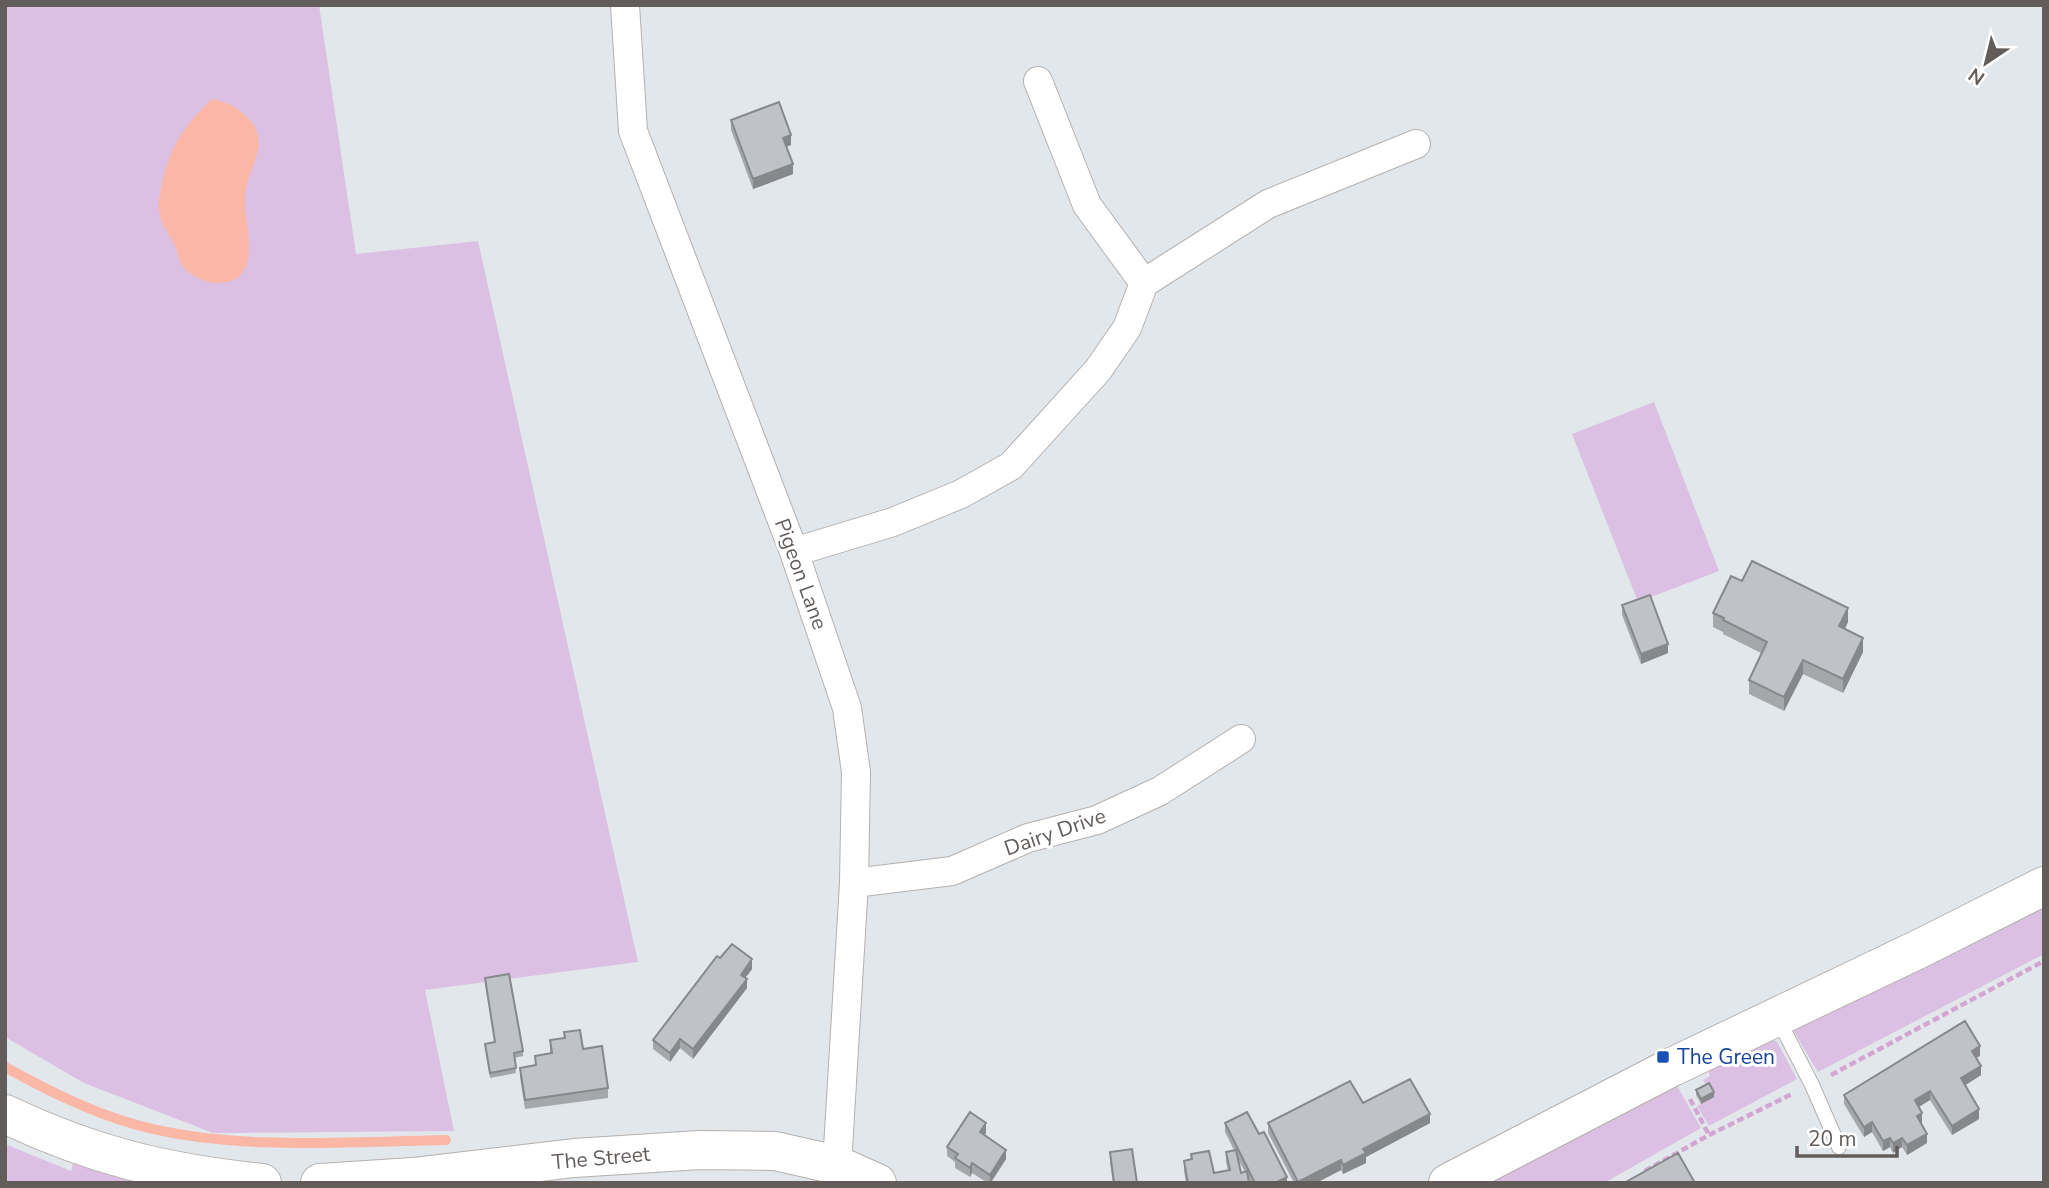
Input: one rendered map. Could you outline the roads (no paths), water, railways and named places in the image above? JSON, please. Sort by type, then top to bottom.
[{"type":"main road","points":[[1448,1183],[1672,1067],[1922,948],[2044,886]]},
{"type":"main road","points":[[5,1114],[97,1153],[158,1168],[262,1183]]},
{"type":"main road","name":"The Street","points":[[320,1183],[413,1177],[574,1158],[700,1150],[775,1152],[837,1165],[877,1183]]},
{"type":"street","name":"Pigeon Lane","points":[[625,5],[633,131],[794,552],[847,708],[856,772],[854,883],[837,1165]]},
{"type":"street","points":[[1038,81],[1087,205],[1144,283]]},
{"type":"street","points":[[794,552],[893,522],[961,494],[1011,466],[1098,370],[1127,328],[1144,283],[1268,204],[1416,144]]},
{"type":"street","name":"Dairy Drive","points":[[854,883],[952,871],[1028,838],[1097,820],[1160,791],[1241,739]]},
{"type":"lane","points":[[1777,1016],[1812,1085],[1839,1147]]},
{"type":"waterway","points":[[5,1067],[102,1114],[173,1133],[250,1142],[446,1140]]},
{"type":"place","name":"The Green","points":[[1663,1057]]}]
